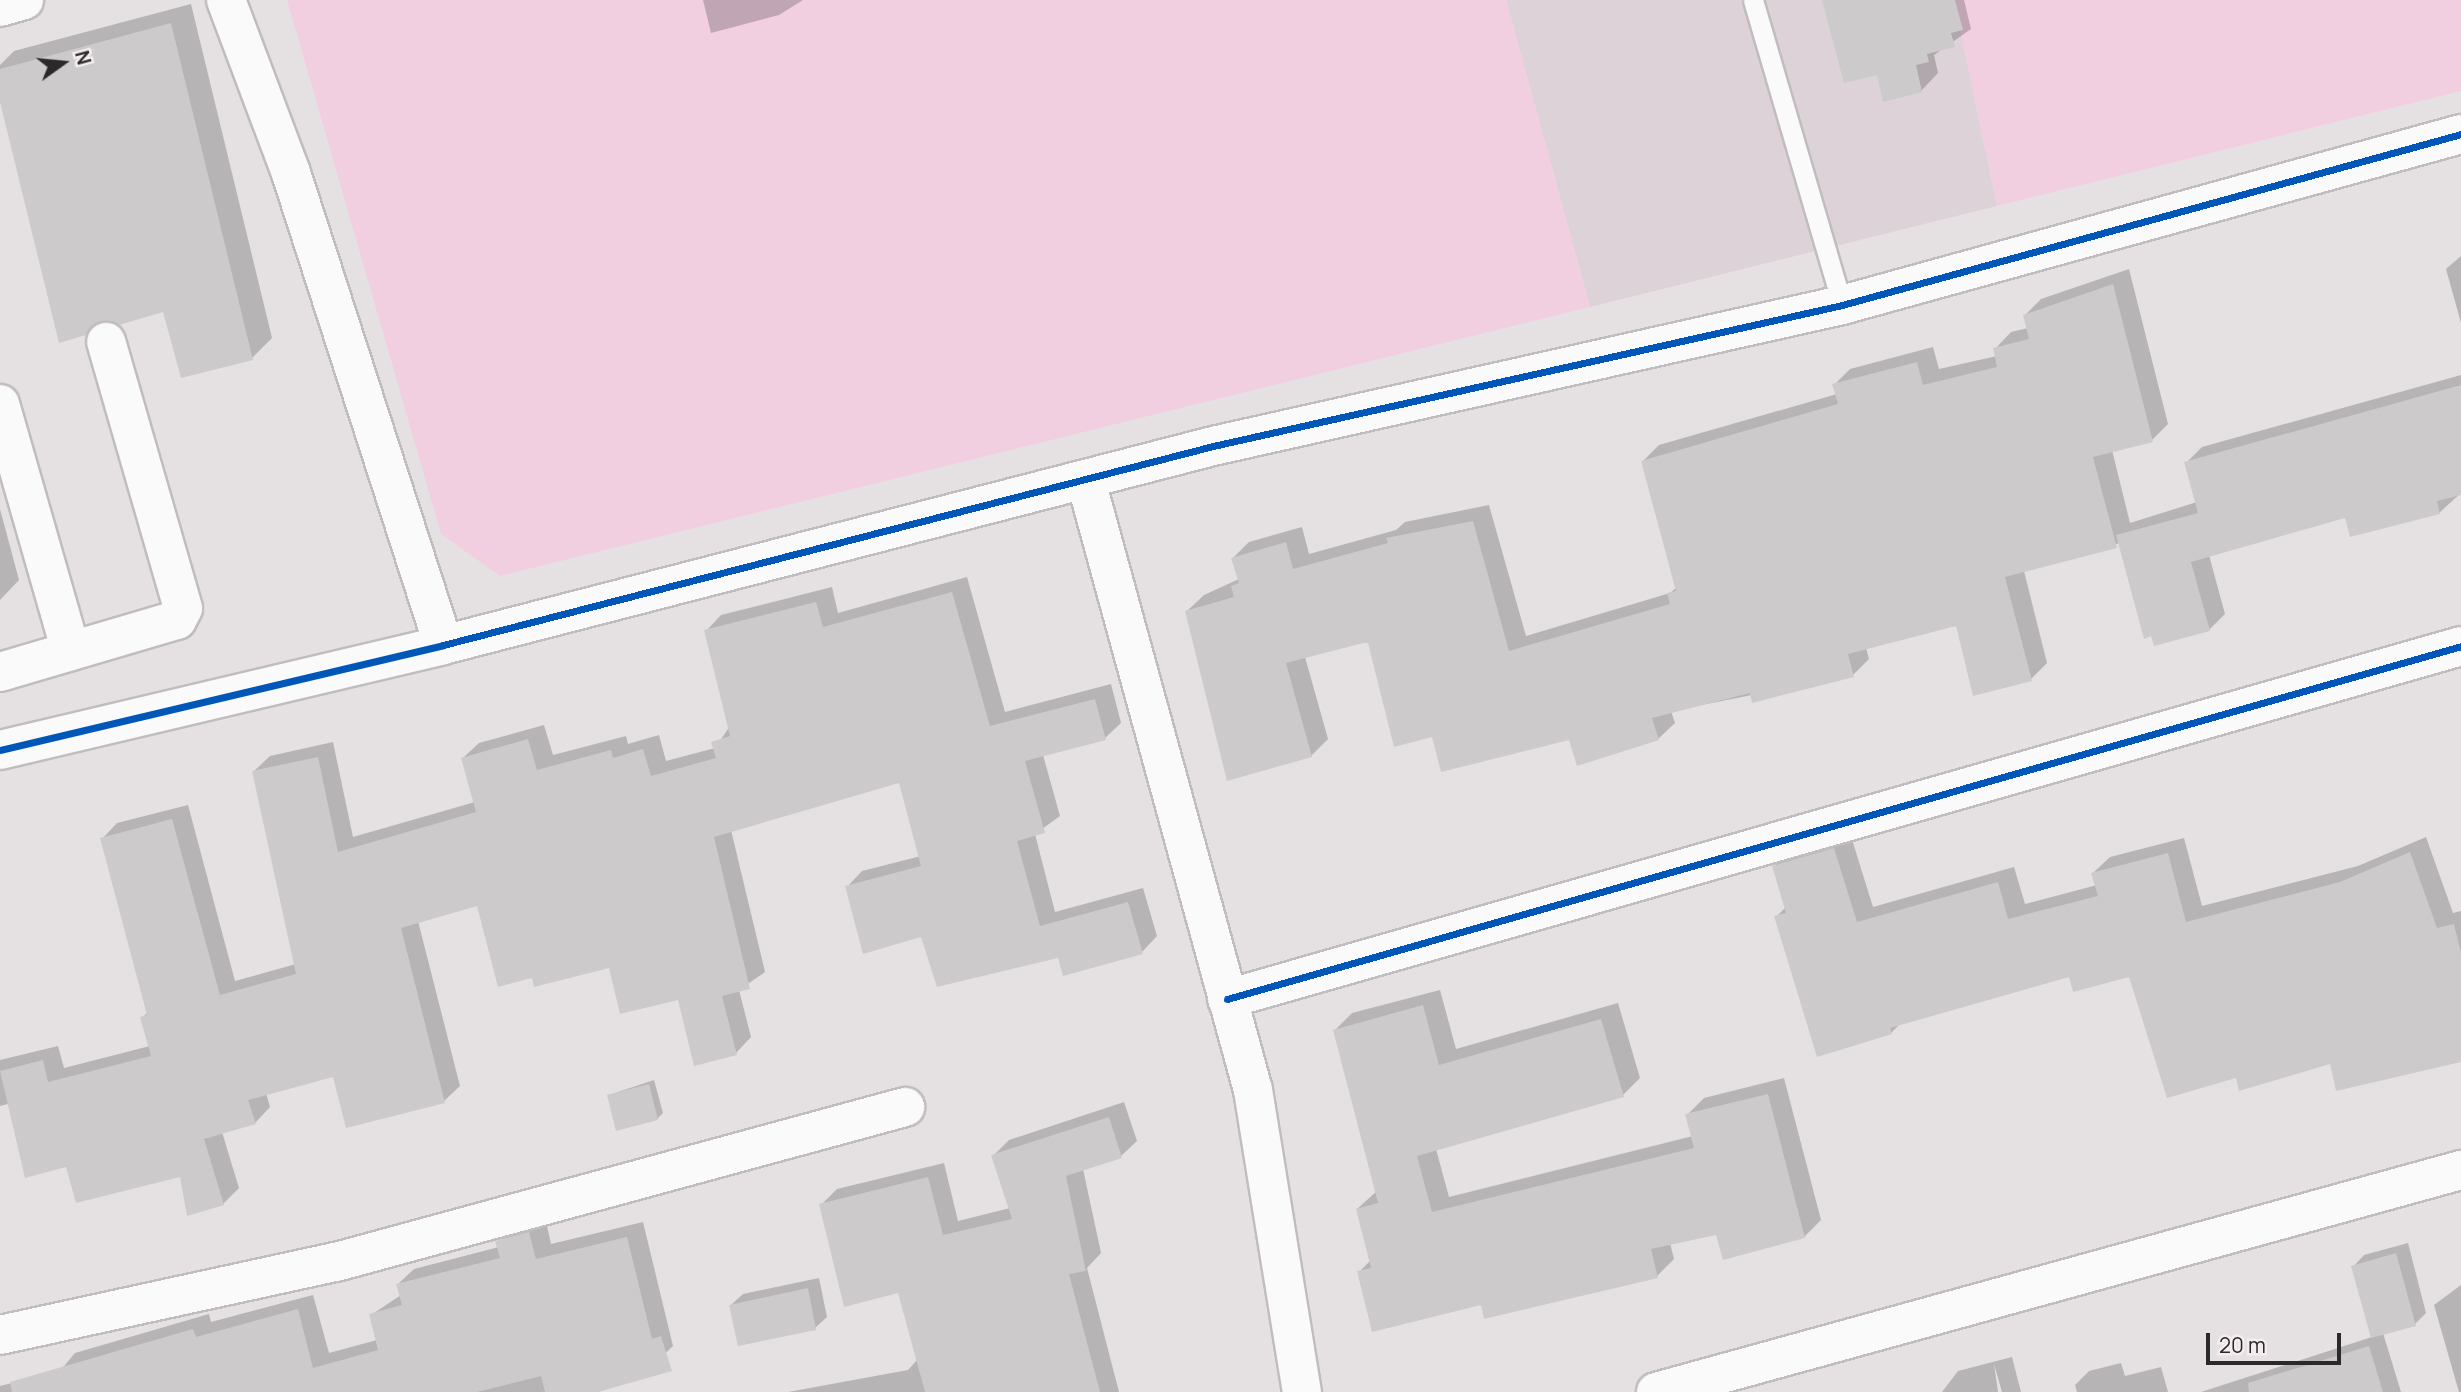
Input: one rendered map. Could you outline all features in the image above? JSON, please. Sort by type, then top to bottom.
[{"type":"street","points":[[0,7],[24,0]]},
{"type":"street","points":[[226,0],[290,173],[443,645]]},
{"type":"street","points":[[0,750],[443,645],[1086,481],[1213,446],[1842,306],[2461,134]]},
{"type":"street","points":[[0,672],[177,620],[183,608],[106,342]]},
{"type":"street","points":[[0,404],[71,651]]},
{"type":"street","points":[[1086,481],[1227,999],[1277,1210],[1302,1392]]},
{"type":"street","points":[[1227,999],[2461,646]]},
{"type":"street","points":[[0,1335],[336,1262],[905,1107]]},
{"type":"street","points":[[1656,1392],[2461,1170]]},
{"type":"lane","points":[[1753,0],[1842,306]]},
{"type":"shaded area","points":[[287,0],[1506,0],[1590,307],[500,576],[441,534]]},
{"type":"shaded area","points":[[1506,0],[1954,0],[1997,206],[1590,307]]},
{"type":"shaded area","points":[[1954,0],[2461,0],[2461,91],[1997,206]]},
{"type":"building","points":[[1822,0],[1955,0],[1963,30],[1951,33],[1955,47],[1927,54],[1929,62],[1916,65],[1922,92],[1883,102],[1877,75],[1844,83]]},
{"type":"building","points":[[171,23],[253,360],[181,378],[163,312],[119,325],[101,321],[86,335],[59,343],[0,102],[0,69]]},
{"type":"building","points":[[2113,284],[2153,442],[2093,457],[2117,548],[2005,577],[2032,681],[1973,696],[1956,626],[1848,654],[1854,677],[1752,703],[1750,693],[1652,718],[1659,740],[1577,766],[1569,740],[1441,772],[1432,737],[1394,747],[1368,643],[1363,643],[1286,663],[1312,757],[1227,781],[1185,611],[1234,597],[1231,586],[1239,583],[1231,558],[1286,542],[1293,569],[1388,543],[1386,538],[1473,521],[1509,651],[1670,604],[1667,593],[1676,591],[1641,461],[1838,404],[1832,384],[1917,362],[1923,385],[1997,367],[1993,348],[2029,339],[2023,315]]},
{"type":"building","points":[[2461,385],[2461,495],[2437,501],[2440,514],[2350,537],[2345,518],[2191,562],[2210,631],[2154,646],[2151,636],[2144,639],[2116,535],[2198,513],[2184,462]]},
{"type":"building","points":[[952,592],[990,726],[1095,699],[1106,740],[1025,761],[1045,833],[1017,841],[1040,926],[1128,902],[1143,954],[1063,976],[1058,958],[937,987],[921,937],[863,954],[845,886],[921,866],[899,783],[714,837],[750,989],[722,996],[737,1055],[694,1066],[678,1000],[620,1014],[609,968],[534,987],[532,978],[498,987],[477,906],[401,928],[445,1103],[346,1128],[333,1077],[248,1100],[256,1124],[204,1139],[224,1205],[187,1216],[180,1177],[76,1203],[66,1167],[25,1178],[0,1071],[43,1060],[48,1082],[151,1056],[140,1017],[147,1015],[100,838],[172,819],[220,995],[296,974],[252,771],[318,757],[338,852],[476,812],[461,758],[528,739],[537,770],[611,750],[613,758],[643,749],[651,776],[716,758],[711,742],[730,736],[704,630],[816,602],[823,627]]},
{"type":"building","points":[[1834,848],[1857,922],[1998,882],[2008,919],[2098,896],[2091,873],[2168,853],[2186,922],[2340,882],[2410,852],[2437,928],[2454,924],[2461,953],[2461,1062],[2336,1091],[2330,1064],[2239,1091],[2236,1078],[2167,1098],[2129,977],[2073,992],[2069,977],[1890,1028],[1892,1034],[1817,1057],[1774,916],[1786,913],[1772,866]]},
{"type":"building","points":[[1423,1005],[1439,1065],[1601,1019],[1624,1097],[1417,1156],[1432,1212],[1694,1148],[1685,1114],[1768,1094],[1805,1238],[1723,1260],[1716,1235],[1651,1249],[1658,1278],[1484,1319],[1481,1305],[1372,1332],[1357,1271],[1371,1268],[1356,1209],[1378,1203],[1333,1030]]},
{"type":"building","points":[[649,1084],[658,1120],[616,1131],[607,1095]]},
{"type":"building","points":[[1109,1117],[1122,1158],[1066,1176],[1086,1271],[1069,1274],[1100,1392],[925,1392],[898,1293],[844,1307],[819,1204],[928,1177],[943,1235],[1012,1219],[991,1155]]},
{"type":"building","points":[[529,1232],[536,1259],[627,1237],[652,1339],[661,1336],[672,1371],[598,1392],[545,1392],[541,1376],[477,1392],[12,1392],[10,1382],[193,1329],[196,1337],[298,1309],[313,1368],[378,1350],[369,1314],[402,1305],[396,1284],[500,1258],[495,1241]]},
{"type":"building","points":[[2396,1253],[2416,1326],[2371,1338],[2351,1266]]},
{"type":"building","points":[[808,1288],[816,1330],[738,1346],[729,1305]]},
{"type":"building","points":[[2369,1346],[2383,1392],[2249,1392],[2248,1383]]},
{"type":"cycle path","points":[[0,750],[443,645],[1213,446],[1842,305],[2461,134]]},
{"type":"cycle path","points":[[1227,999],[2461,646]]}]
